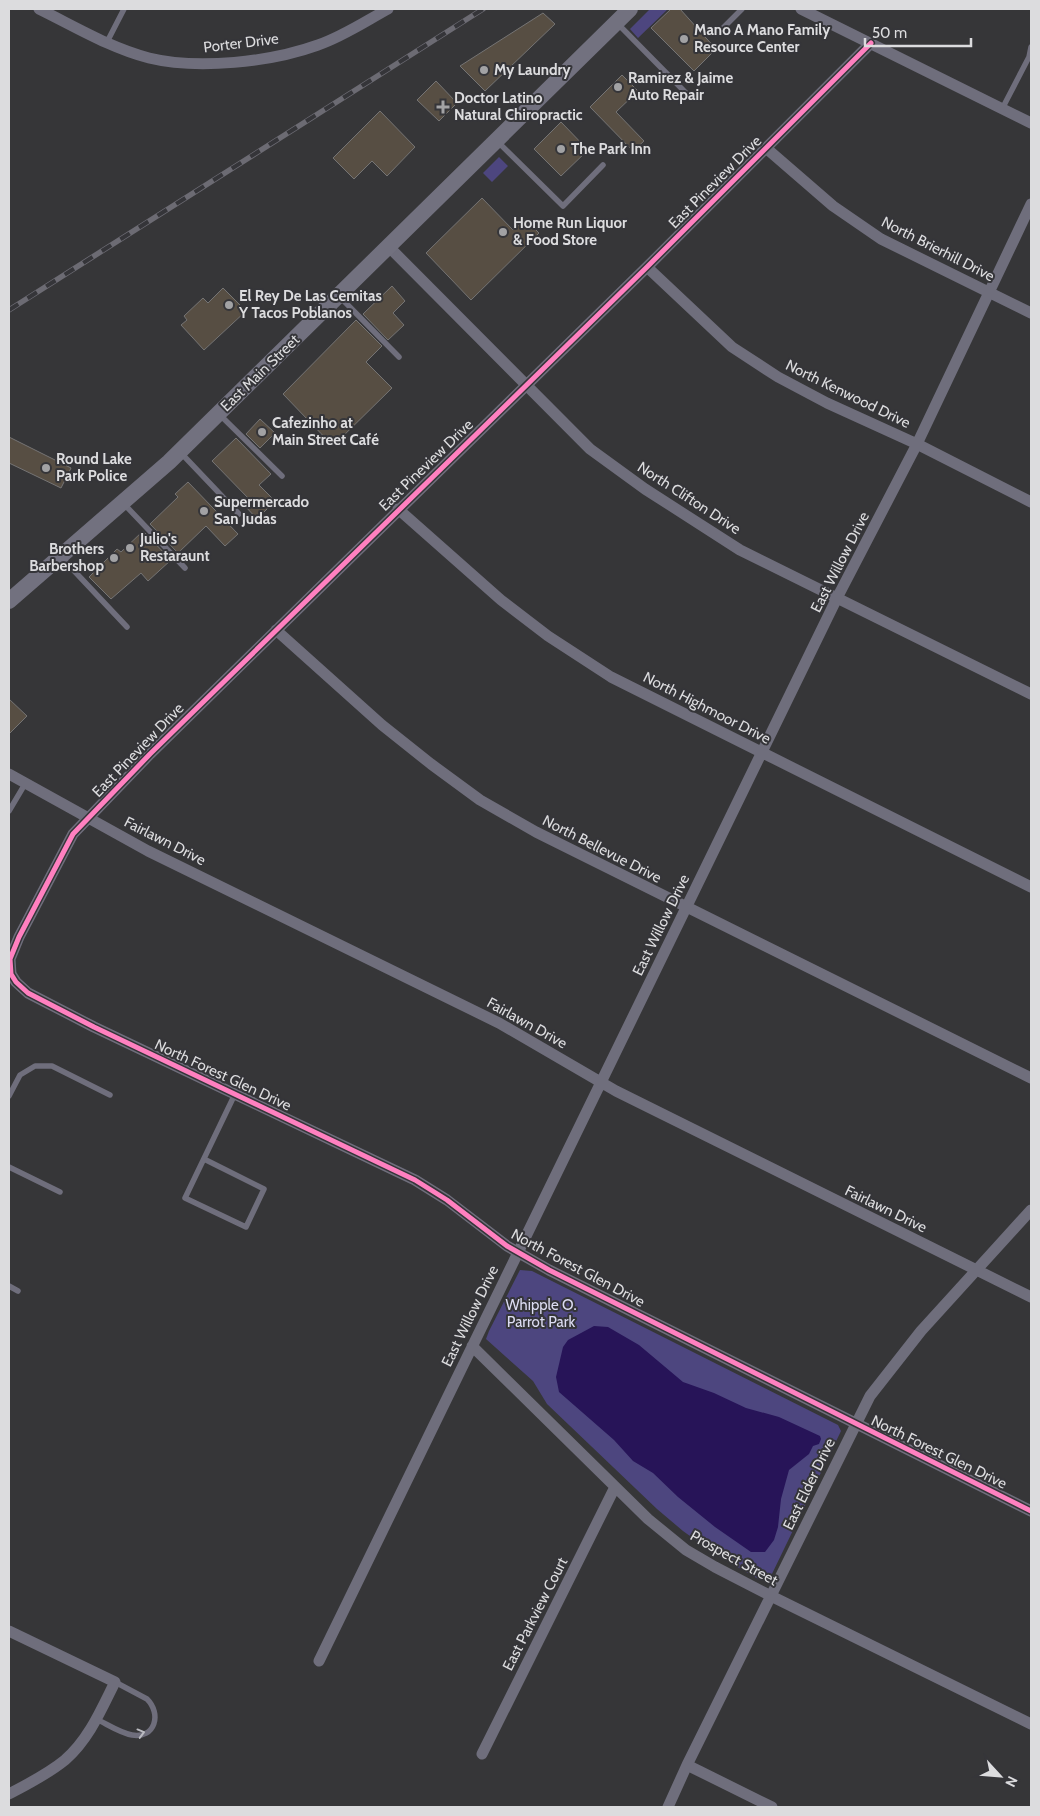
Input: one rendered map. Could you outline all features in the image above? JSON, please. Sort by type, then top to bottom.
[{"type":"main road","name":"East Main Street","points":[[9,601],[180,451],[630,9]]},
{"type":"street","name":"Porter Drive","points":[[39,9],[118,48],[150,58],[196,64],[235,62],[277,56],[318,45],[388,9]]},
{"type":"street","points":[[801,9],[1031,124]]},
{"type":"street","name":"East Pineview Drive","points":[[25,926],[73,834],[88,818],[150,754],[647,267],[871,43]]},
{"type":"street","name":"North Brierhill Drive","points":[[766,148],[833,206],[881,239],[1031,313]]},
{"type":"street","name":"East Willow Drive","points":[[319,1661],[837,598],[917,444],[1031,204]]},
{"type":"street","name":"North Clifton Drive","points":[[389,247],[590,449],[645,489],[740,550],[1031,694]]},
{"type":"street","name":"North Kenwood Drive","points":[[647,267],[732,347],[778,377],[827,404],[917,444],[1031,502]]},
{"type":"street","name":"North Highmoor Drive","points":[[398,509],[501,600],[548,636],[611,677],[1031,887]]},
{"type":"street","name":"North Bellevue Drive","points":[[276,630],[382,725],[480,800],[536,832],[686,908],[1031,1078]]},
{"type":"street","name":"Fairlawn Drive","points":[[9,774],[148,851],[499,1023],[601,1082],[1031,1297]]},
{"type":"street","name":"North Forest Glen Drive","points":[[25,926],[10,959],[10,974],[28,993],[94,1027],[415,1180],[447,1200],[518,1253],[1031,1511]]},
{"type":"street","name":"East Elder Drive","points":[[668,1807],[870,1396],[921,1331],[1031,1210]]},
{"type":"street","name":"Prospect Street","points":[[472,1346],[648,1519],[686,1550],[771,1596],[1031,1724]]},
{"type":"street","name":"East Parkview Court","points":[[482,1754],[615,1487]]},
{"type":"street","points":[[9,1631],[115,1682],[96,1719],[80,1744],[66,1759],[46,1774],[9,1794]]},
{"type":"street","points":[[687,1765],[772,1807]]},
{"type":"lane","points":[[107,42],[124,9]]},
{"type":"lane","points":[[722,29],[742,9]]},
{"type":"lane","points":[[616,23],[687,94]]},
{"type":"lane","points":[[1002,109],[1029,57],[1031,47]]},
{"type":"lane","points":[[497,141],[563,206],[603,164]]},
{"type":"lane","points":[[339,296],[399,357]]},
{"type":"lane","points":[[219,413],[282,476]]},
{"type":"lane","points":[[180,451],[239,514]]},
{"type":"lane","points":[[122,503],[185,568]]},
{"type":"lane","points":[[61,556],[127,627]]},
{"type":"lane","points":[[9,812],[25,784]]},
{"type":"lane","points":[[9,1096],[20,1075],[35,1066],[52,1066],[110,1095]]},
{"type":"lane","points":[[204,1159],[264,1189],[246,1227],[186,1198],[204,1159],[235,1094]]},
{"type":"lane","points":[[9,1167],[60,1192]]},
{"type":"lane","points":[[9,1286],[18,1291]]},
{"type":"lane","points":[[96,1719],[133,1735],[145,1734],[154,1725],[156,1713],[151,1702],[115,1682]]},
{"type":"green space","points":[[650,9],[668,9],[638,38],[630,29]]},
{"type":"green space","points":[[499,157],[508,166],[492,182],[483,173]]},
{"type":"green space","name":"Whipple O. Parrot Park","points":[[520,1270],[532,1271],[838,1425],[841,1431],[770,1578],[760,1580],[715,1554],[683,1531],[657,1509],[547,1404],[533,1381],[486,1339]]},
{"type":"shaded area","points":[[594,1326],[608,1327],[639,1345],[683,1382],[714,1393],[746,1408],[779,1417],[820,1436],[819,1444],[813,1446],[809,1454],[789,1470],[781,1499],[778,1527],[774,1540],[765,1552],[751,1552],[715,1527],[678,1497],[653,1473],[633,1461],[614,1440],[559,1392],[556,1377],[563,1347],[568,1340]]},
{"type":"building","name":"Mano A Mano Family Resource Center","points":[[671,9],[680,9],[716,49],[694,71],[651,28]]},
{"type":"building","points":[[543,13],[555,24],[485,91],[460,66]]},
{"type":"building","points":[[622,75],[638,91],[616,112],[644,141],[633,151],[590,107]]},
{"type":"building","points":[[436,81],[457,103],[439,121],[417,100]]},
{"type":"building","points":[[380,111],[415,147],[387,176],[372,161],[354,179],[333,158]]},
{"type":"building","name":"The Park Inn","points":[[561,122],[588,150],[561,176],[534,149]]},
{"type":"building","points":[[482,198],[513,230],[525,219],[539,233],[471,300],[426,253]]},
{"type":"building","points":[[392,286],[405,301],[393,313],[404,325],[388,340],[363,314]]},
{"type":"building","points":[[223,288],[246,311],[204,350],[181,325],[187,320],[184,316],[203,298],[208,303]]},
{"type":"building","points":[[356,320],[382,346],[366,362],[392,388],[333,446],[283,394]]},
{"type":"building","name":"Cafezinho at Main Street Café","points":[[260,419],[275,433],[260,448],[246,434]]},
{"type":"building","points":[[9,437],[71,468],[61,488],[9,463]]},
{"type":"building","points":[[236,438],[271,474],[259,485],[275,501],[257,519],[245,506],[250,500],[212,461]]},
{"type":"building","points":[[188,482],[238,534],[225,546],[206,526],[178,553],[150,524],[178,497],[175,494]]},
{"type":"building","points":[[143,531],[171,560],[148,581],[141,573],[111,599],[89,577],[117,549],[121,552]]},
{"type":"building","points":[[9,699],[27,716],[9,734]]},
{"type":"railway","points":[[9,310],[483,9]]},
{"type":"cycle path","points":[[871,43],[647,267],[150,754],[73,834],[19,937],[10,959],[11,974],[16,982],[28,993],[94,1027],[415,1180],[447,1200],[507,1246],[549,1270],[1031,1511]]},
{"type":"place","name":"Mano A Mano Family Resource Center","points":[[684,39]]},
{"type":"place","name":"My Laundry","points":[[484,70]]},
{"type":"place","name":"Ramirez & Jaime Auto Repair","points":[[618,87]]},
{"type":"place","name":"Doctor Latino Natural Chiropractic","points":[[443,107]]},
{"type":"place","name":"The Park Inn","points":[[561,149]]},
{"type":"place","name":"Home Run Liquor & Food Store","points":[[503,232]]},
{"type":"place","name":"El Rey De Las Cemitas Y Tacos Poblanos","points":[[229,305]]},
{"type":"place","name":"Cafezinho at Main Street Café","points":[[262,432]]},
{"type":"place","name":"Round Lake Park Police","points":[[46,468]]},
{"type":"place","name":"Supermercado San Judas","points":[[204,511]]},
{"type":"place","name":"Julio's Restaraunt","points":[[130,548]]},
{"type":"place","name":"Brothers Barbershop","points":[[114,558]]}]
